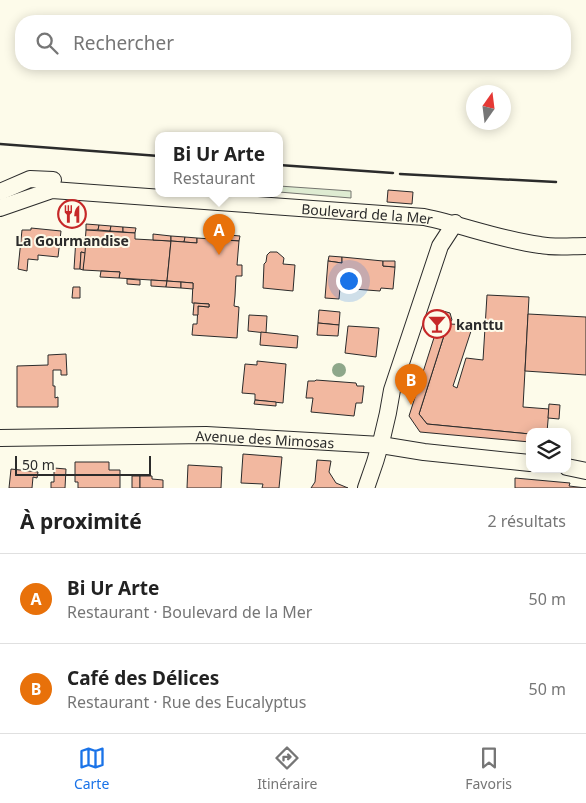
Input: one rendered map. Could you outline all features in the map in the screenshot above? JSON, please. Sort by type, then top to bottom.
[{"type":"street","points":[[0,192],[30,179],[53,180]]},
{"type":"street","name":"Boulevard de la Mer","points":[[0,208],[52,190],[424,217],[455,223],[523,243],[542,246],[586,246]]},
{"type":"street","points":[[366,488],[381,445],[389,413],[392,390],[440,246],[455,223]]},
{"type":"street","name":"Avenue des Mimosas","points":[[0,438],[206,435],[381,445],[424,452],[526,463]]},
{"type":"street","points":[[571,468],[586,471]]},
{"type":"green space","points":[[283,186],[351,191],[351,198],[283,192]]},
{"type":"building","points":[[388,190],[413,192],[412,204],[387,202]]},
{"type":"building","points":[[67,209],[78,210],[77,216],[67,215]]},
{"type":"building","points":[[86,224],[99,225],[98,230],[86,230]]},
{"type":"building","points":[[99,225],[111,226],[110,231],[98,230]]},
{"type":"building","points":[[111,226],[123,227],[123,232],[110,231]]},
{"type":"building","points":[[123,227],[136,228],[135,233],[123,232]]},
{"type":"building","points":[[31,228],[61,231],[58,257],[38,255],[38,260],[28,259],[27,271],[18,269],[22,230],[31,230]]},
{"type":"building","points":[[86,230],[135,233],[135,239],[171,241],[167,281],[119,278],[120,272],[83,270]]},
{"type":"building","points":[[207,233],[240,236],[239,241],[207,238]]},
{"type":"building","points":[[153,234],[171,236],[171,241],[153,240]]},
{"type":"building","points":[[171,236],[185,237],[184,242],[171,241]]},
{"type":"building","points":[[185,237],[197,238],[197,243],[184,242]]},
{"type":"building","points":[[76,238],[86,238],[85,253],[81,252],[80,269],[74,269]]},
{"type":"building","points":[[197,238],[239,241],[237,265],[242,265],[242,276],[236,276],[234,306],[239,307],[237,338],[192,335],[193,324],[197,324],[198,306],[209,307],[209,304],[192,303],[193,283],[167,281],[171,241],[197,243]]},
{"type":"building","points":[[81,252],[85,253],[83,270],[80,269]]},
{"type":"building","points":[[270,252],[277,252],[284,258],[283,264],[295,265],[293,291],[263,288],[264,264]]},
{"type":"building","points":[[329,256],[342,257],[342,263],[328,261]]},
{"type":"building","points":[[342,257],[383,261],[383,266],[395,267],[393,289],[381,288],[380,291],[340,288],[339,299],[325,298],[328,261],[342,263]]},
{"type":"building","points":[[383,261],[395,261],[395,267],[383,266]]},
{"type":"building","points":[[101,271],[120,272],[119,278],[100,277]]},
{"type":"building","points":[[127,279],[140,280],[140,285],[127,284]]},
{"type":"building","points":[[151,280],[167,281],[166,287],[151,286]]},
{"type":"building","points":[[167,281],[181,282],[181,288],[166,287]]},
{"type":"building","points":[[181,282],[193,283],[193,289],[181,288]]},
{"type":"building","points":[[73,287],[80,287],[80,298],[72,298]]},
{"type":"building","points":[[487,295],[529,297],[523,407],[549,409],[547,428],[526,428],[526,434],[427,424],[419,414],[449,324],[473,325],[453,386],[457,388],[466,358],[483,360]]},
{"type":"building","points":[[194,303],[209,304],[209,307],[198,306],[198,315],[193,315]]},
{"type":"building","points":[[319,310],[340,312],[339,325],[318,323]]},
{"type":"building","points":[[443,311],[450,313],[452,320],[447,326],[419,414],[427,424],[526,434],[526,442],[420,432],[409,416],[439,322],[438,316]]},
{"type":"building","points":[[528,314],[586,317],[586,375],[525,371]]},
{"type":"building","points":[[249,315],[267,316],[266,333],[248,331]]},
{"type":"building","points":[[318,323],[339,325],[338,336],[317,335]]},
{"type":"building","points":[[348,326],[379,328],[376,357],[345,353]]},
{"type":"building","points":[[261,332],[298,336],[297,348],[260,345]]},
{"type":"building","points":[[66,354],[67,375],[61,375],[61,370],[53,370],[53,386],[55,386],[55,398],[58,397],[58,407],[17,407],[17,366],[48,365],[48,355]]},
{"type":"building","points":[[257,361],[286,364],[283,403],[255,400],[255,394],[242,393],[245,364],[257,365]]},
{"type":"building","points":[[308,381],[356,383],[357,386],[364,386],[362,403],[356,403],[354,416],[311,412],[313,398],[306,398]]},
{"type":"building","points":[[255,400],[276,402],[276,406],[254,404]]},
{"type":"building","points":[[549,404],[560,405],[559,419],[548,418]]},
{"type":"building","points":[[243,454],[282,457],[279,488],[262,488],[263,484],[241,483]]},
{"type":"building","points":[[317,460],[331,461],[329,472],[336,483],[348,488],[311,488],[315,482]]},
{"type":"building","points":[[75,462],[109,462],[109,470],[120,470],[120,488],[78,488],[78,482],[75,482]]},
{"type":"building","points":[[188,465],[222,467],[221,488],[187,488]]},
{"type":"building","points":[[54,468],[66,469],[65,488],[51,488],[51,482],[54,482]]},
{"type":"building","points":[[11,469],[38,472],[37,478],[33,477],[32,488],[9,488]]},
{"type":"building","points":[[132,476],[140,476],[140,488],[132,488]]},
{"type":"building","points":[[140,476],[152,476],[152,479],[163,480],[163,488],[140,488]]},
{"type":"building","points":[[515,478],[570,483],[569,486],[586,488],[515,488]]},
{"type":"wall","points":[[0,144],[155,156]]},
{"type":"wall","points":[[283,165],[393,173]]},
{"type":"wall","points":[[400,174],[556,182]]},
{"type":"place","name":"La Gourmandise","points":[[72,214]]},
{"type":"place","name":"Bi Ur Arte","points":[[219,255]]},
{"type":"place","name":"kanttu","points":[[437,324]]},
{"type":"place","name":"Café des Délices","points":[[411,405]]}]
